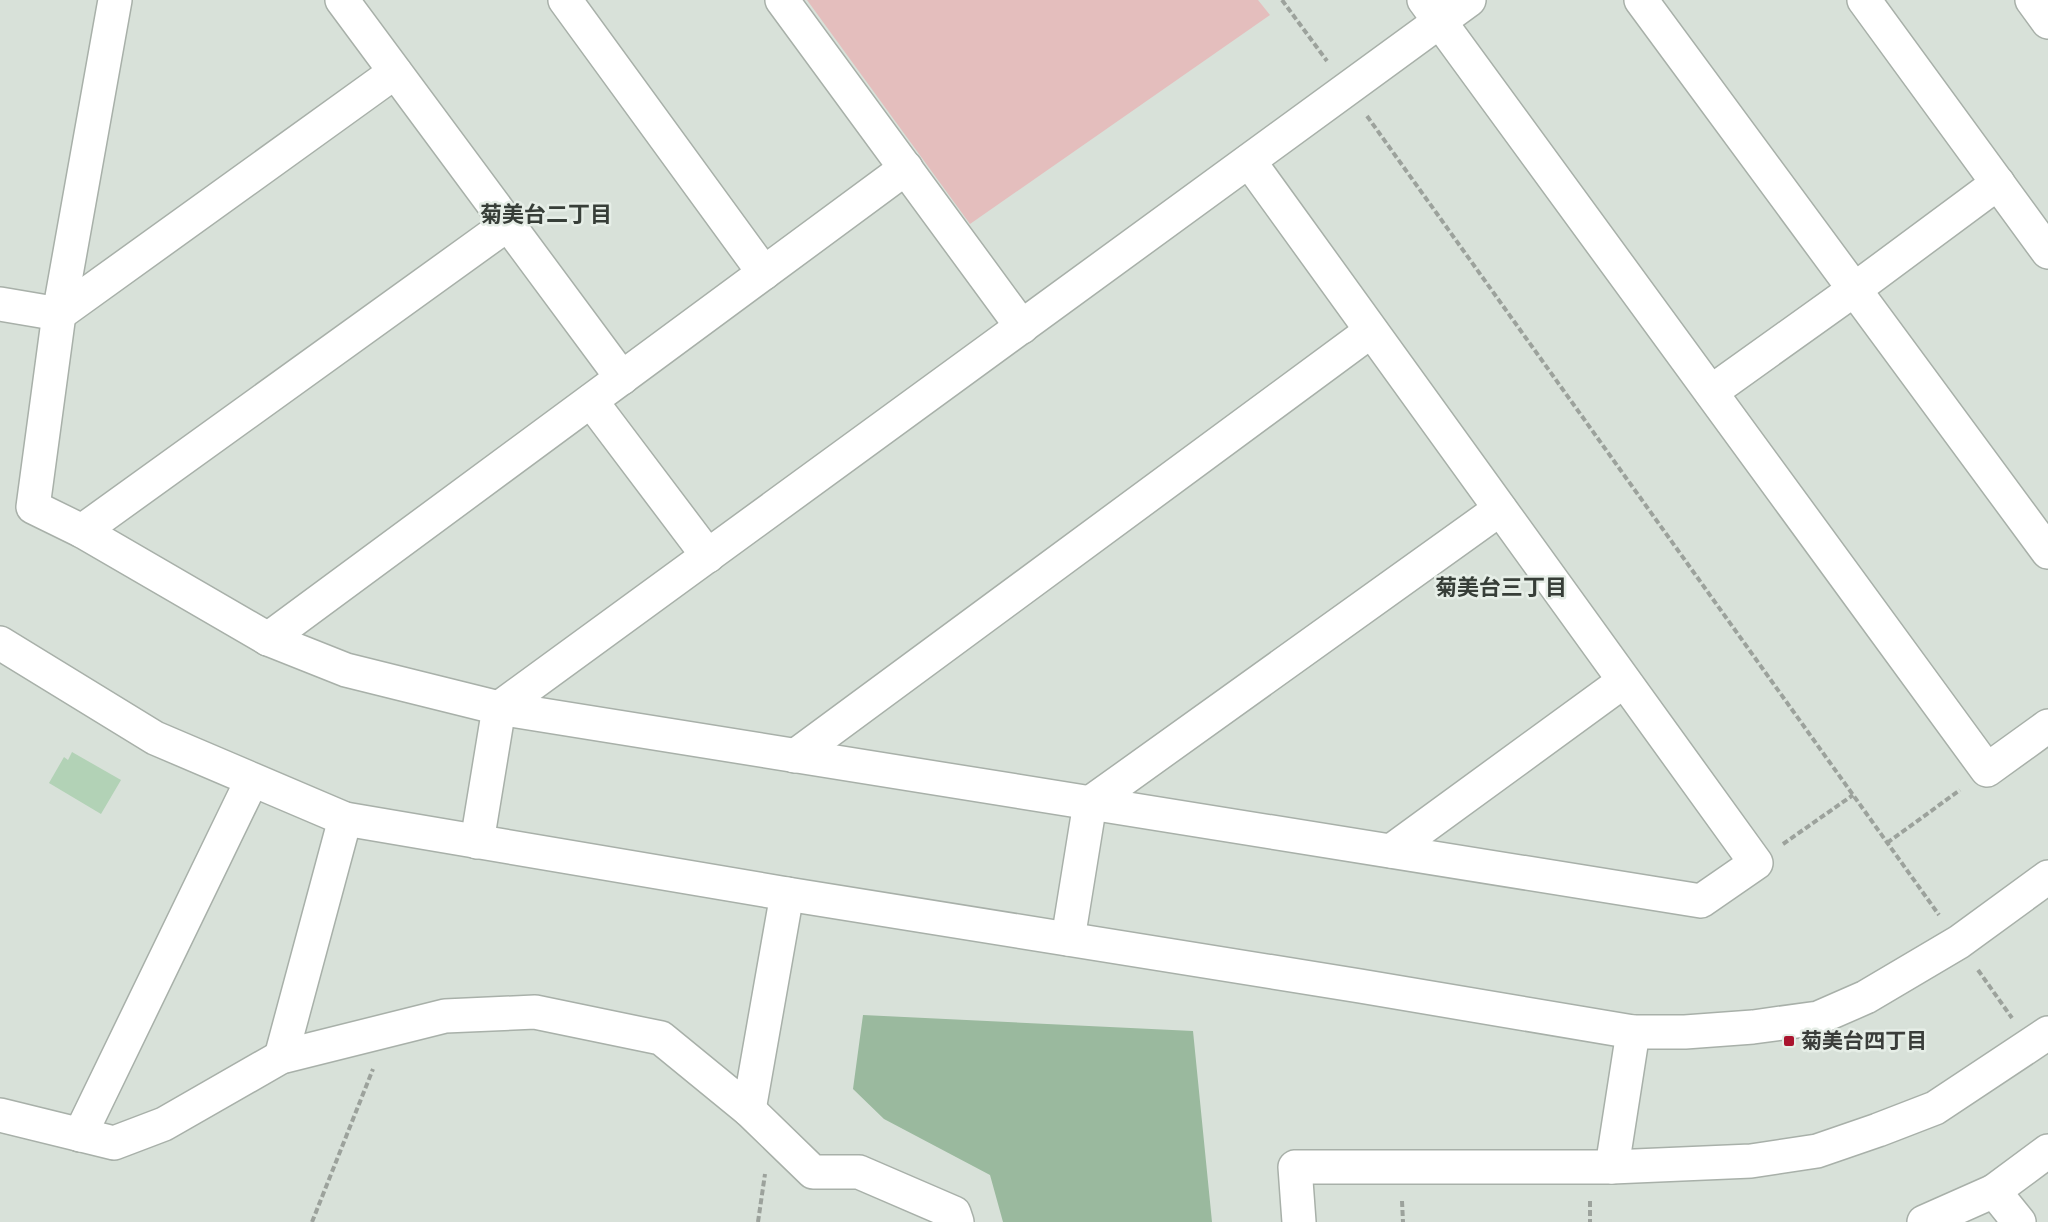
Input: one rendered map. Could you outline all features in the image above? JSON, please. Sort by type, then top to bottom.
[{"type":"street","points":[[115,0],[59,314],[33,507],[82,531],[268,639],[346,670],[499,708],[1701,901],[1756,863],[1249,161]]},
{"type":"street","points":[[342,0],[622,378]]},
{"type":"street","points":[[565,0],[764,273]]},
{"type":"street","points":[[782,0],[1022,327]]},
{"type":"street","points":[[477,842],[499,708],[1348,89],[1432,11],[1469,0]]},
{"type":"street","points":[[1641,0],[2048,552]]},
{"type":"street","points":[[1864,0],[2048,252]]},
{"type":"street","points":[[2032,0],[2048,22]]},
{"type":"street","points":[[1432,11],[1987,770],[2048,726]]},
{"type":"street","points":[[0,304],[59,314],[395,72]]},
{"type":"street","points":[[268,639],[906,168]]},
{"type":"street","points":[[1711,392],[1998,183]]},
{"type":"street","points":[[82,531],[508,224]]},
{"type":"street","points":[[795,756],[1371,331]]},
{"type":"street","points":[[591,400],[708,556]]},
{"type":"street","points":[[1068,939],[1090,803],[1500,509]]},
{"type":"street","points":[[0,643],[155,738],[345,819],[787,894],[1633,1032],[1685,1032],[1753,1027],[1818,1018],[1866,997],[1959,942],[2048,877]]},
{"type":"street","points":[[1391,851],[1624,681]]},
{"type":"street","points":[[80,1135],[252,780]]},
{"type":"street","points":[[280,1057],[345,819]]},
{"type":"street","points":[[760,1121],[787,894]]},
{"type":"street","points":[[0,1115],[114,1143],[164,1124],[280,1057],[445,1016],[535,1012],[661,1038],[760,1121],[813,1173],[859,1172],[954,1213],[957,1222]]},
{"type":"street","points":[[1612,1167],[1633,1032]]},
{"type":"street","points":[[1299,1222],[1295,1167],[1612,1167],[1751,1161],[1817,1151],[1935,1108],[2042,1049]]},
{"type":"street","points":[[1924,1222],[1994,1191],[2048,1150]]},
{"type":"street","points":[[1994,1191],[2019,1222]]},
{"type":"path","points":[[1282,0],[1887,843],[1959,942],[2042,1049]]},
{"type":"path","points":[[1887,843],[1987,770]]},
{"type":"path","points":[[1756,863],[1853,795]]},
{"type":"path","points":[[312,1222],[388,1031]]},
{"type":"path","points":[[758,1222],[760,1121]]},
{"type":"shaded area","points":[[807,0],[1258,0],[1270,15],[970,224]]},
{"type":"shaded area","points":[[863,1015],[1193,1031],[1212,1222],[1003,1222],[990,1175],[884,1119],[853,1089]]},
{"type":"building","points":[[72,752],[121,780],[101,814],[49,783],[64,757],[68,760]]},
{"type":"place","name":"菊美台四丁目","points":[[1789,1041]]},
{"type":"district","name":"菊美台二丁目","points":[[546,214]]},
{"type":"district","name":"菊美台三丁目","points":[[1501,587]]}]
